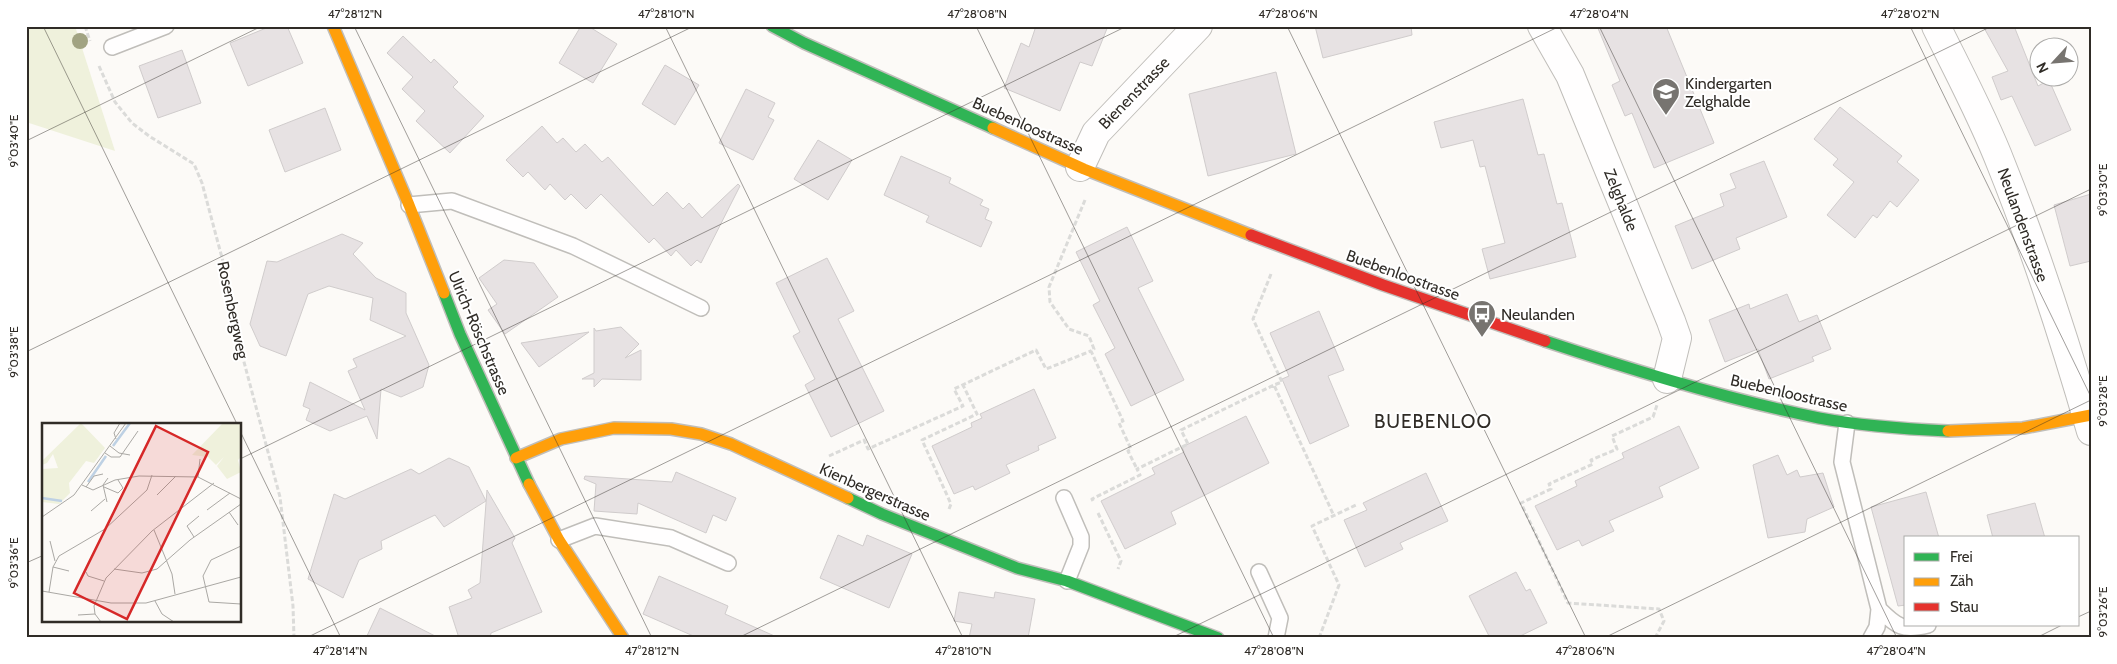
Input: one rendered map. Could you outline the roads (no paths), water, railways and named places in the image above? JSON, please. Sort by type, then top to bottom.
[{"type":"street","name":"Ulrich-Röschstrasse","points":[[333,26],[409,205],[460,334],[516,458],[560,540],[623,638]]},
{"type":"street","name":"Buebenloostrasse","points":[[772,26],[804,43],[1088,170],[1362,279],[1504,328],[1663,388],[1847,423],[1927,432],[1978,431],[2089,421]]},
{"type":"street","name":"Bienenstrasse","points":[[1088,170],[1096,133],[1198,26]]},
{"type":"street","name":"Zelghalde","points":[[1542,26],[1570,74],[1677,338],[1663,388]]},
{"type":"street","name":"Neulandenstrasse","points":[[1936,26],[2001,162],[2030,240],[2089,421]]},
{"type":"street","name":"Kienbergerstrasse","points":[[516,458],[561,439],[614,428],[671,429],[701,434],[731,444],[882,514],[930,534],[1017,568],[1067,582],[1218,638]]},
{"type":"lane","points":[[112,47],[166,26]]},
{"type":"lane","points":[[409,205],[452,201],[573,246],[701,308]]},
{"type":"lane","points":[[1847,423],[1842,462],[1879,609],[1877,627],[1871,638]]},
{"type":"lane","points":[[1064,498],[1081,537],[1081,546],[1067,582]]},
{"type":"lane","points":[[560,540],[595,526],[671,538],[728,564]]},
{"type":"lane","points":[[1259,572],[1280,618],[1276,638]]},
{"type":"lane","points":[[1879,609],[1895,625],[1917,628],[1924,626]]},
{"type":"place","name":"Kindergarten Zelghalde","points":[[1666,116]]},
{"type":"place","name":"Neulanden","points":[[1482,338]]},
{"type":"district","name":"BUEBENLOO","points":[[1433,421]]}]
